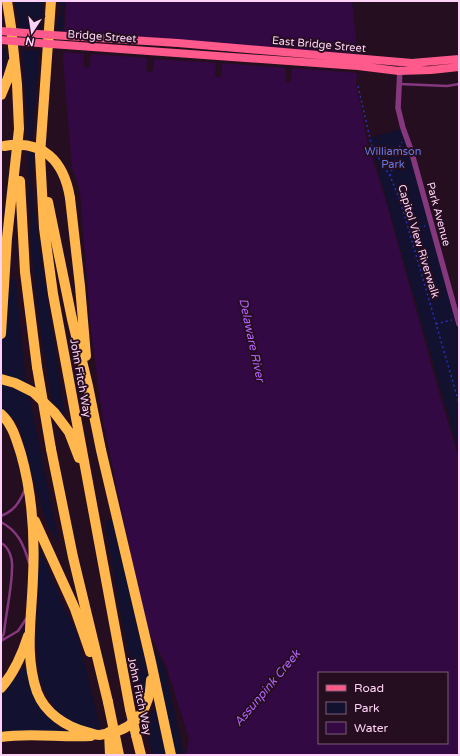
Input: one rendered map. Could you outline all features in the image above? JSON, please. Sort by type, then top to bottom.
[{"type":"highway","points":[[7,1],[12,27],[19,112],[20,200],[25,272],[37,367],[51,449],[73,557],[107,698],[119,755]]},
{"type":"highway","name":"John Fitch Way","points":[[51,1],[40,155],[42,205],[48,262],[130,709],[141,755]]},
{"type":"highway","points":[[1,95],[8,78],[14,56]]},
{"type":"highway","points":[[1,334],[7,238],[19,137]]},
{"type":"highway","points":[[3,147],[17,144],[28,145],[40,149],[53,158],[62,172],[70,198],[80,286],[88,386]]},
{"type":"highway","points":[[40,155],[49,213],[59,262],[171,755]]},
{"type":"highway","points":[[1,379],[15,383],[33,392],[54,412],[69,432],[87,478]]},
{"type":"highway","points":[[1,414],[10,424],[15,435],[24,465],[32,514],[34,541],[30,630],[31,663],[34,683],[44,705],[57,718],[75,728],[99,735]]},
{"type":"highway","points":[[32,514],[74,609],[107,698],[110,755]]},
{"type":"highway","points":[[1,688],[18,663],[30,630]]},
{"type":"highway","points":[[1,737],[29,734],[77,737],[119,731],[130,725],[141,714],[151,693],[151,662]]},
{"type":"main road","name":"Bridge Street","points":[[1,31],[178,43]]},
{"type":"main road","name":"Bridge Street","points":[[1,40],[178,52]]},
{"type":"main road","name":"East Bridge Street","points":[[178,43],[359,62],[399,71],[459,67]]},
{"type":"main road","name":"East Bridge Street","points":[[178,52],[359,62],[428,62],[459,59]]},
{"type":"street","name":"Park Avenue","points":[[400,62],[398,108],[459,321]]},
{"type":"lane","points":[[400,84],[447,86],[459,84]]},
{"type":"lane","points":[[1,516],[12,510],[21,500],[27,483]]},
{"type":"lane","points":[[1,522],[11,527],[20,538],[33,578]]},
{"type":"lane","points":[[1,543],[10,554],[12,567],[4,633],[1,640]]},
{"type":"lane","points":[[1,640],[18,631],[24,624],[31,610]]},
{"type":"path","name":"Capitol View Riverwalk","points":[[358,86],[372,147],[390,176],[400,200],[459,403]]},
{"type":"path","points":[[390,176],[398,150],[406,136]]},
{"type":"path","points":[[409,229],[431,225]]},
{"type":"path","points":[[436,324],[445,322]]},
{"type":"green space","points":[[15,1],[43,1],[41,30],[20,29]]},
{"type":"green space","points":[[59,1],[65,1],[63,27],[61,32],[57,31],[58,15],[61,16],[62,6],[59,5]]},
{"type":"green space","points":[[1,48],[6,49],[4,75],[1,85]]},
{"type":"green space","points":[[22,50],[39,51],[32,143],[29,142]]},
{"type":"green space","name":"Williamson Park","points":[[403,128],[459,329],[459,453],[369,138]]},
{"type":"green space","points":[[28,151],[33,153],[32,186],[34,208],[65,414],[63,414],[52,401],[41,334],[32,256]]},
{"type":"green space","points":[[1,276],[16,280],[25,375],[59,543],[48,526],[31,472],[19,424],[1,408]]},
{"type":"green space","points":[[112,519],[142,645],[149,686],[141,709],[121,616],[105,521]]},
{"type":"green space","points":[[39,546],[65,609],[77,633],[101,730],[78,727],[56,711],[40,682],[36,638]]},
{"type":"green space","points":[[152,644],[165,668],[184,755],[176,755]]},
{"type":"green space","points":[[26,664],[34,698],[59,727],[71,733],[1,734],[1,695]]},
{"type":"green space","points":[[156,705],[167,755],[153,755],[145,725]]},
{"type":"water","points":[[66,1],[352,1],[357,51],[359,51],[356,85],[368,145],[387,205],[439,393],[459,458],[459,755],[186,755],[189,739],[166,665],[145,622],[103,421],[91,331],[80,191],[72,168],[63,60]],"holes":[[[86,32],[93,33],[90,66],[87,68],[83,65]],[[149,37],[156,37],[153,70],[151,72],[146,70]],[[218,42],[224,42],[221,76],[219,78],[215,75]],[[288,46],[294,47],[291,80],[286,82]]]},
{"type":"pier","points":[[62,33],[88,35],[86,54],[62,52]]},
{"type":"pier","points":[[90,35],[151,39],[149,58],[89,54]]},
{"type":"pier","points":[[154,39],[219,44],[218,63],[152,59]]},
{"type":"pier","points":[[222,44],[289,49],[288,68],[220,63]]},
{"type":"pier","points":[[292,49],[359,54],[358,73],[290,68]]},
{"type":"water label","name":"Delaware River","points":[[252,340]]},
{"type":"water label","name":"Assunpink Creek","points":[[267,688]]}]
